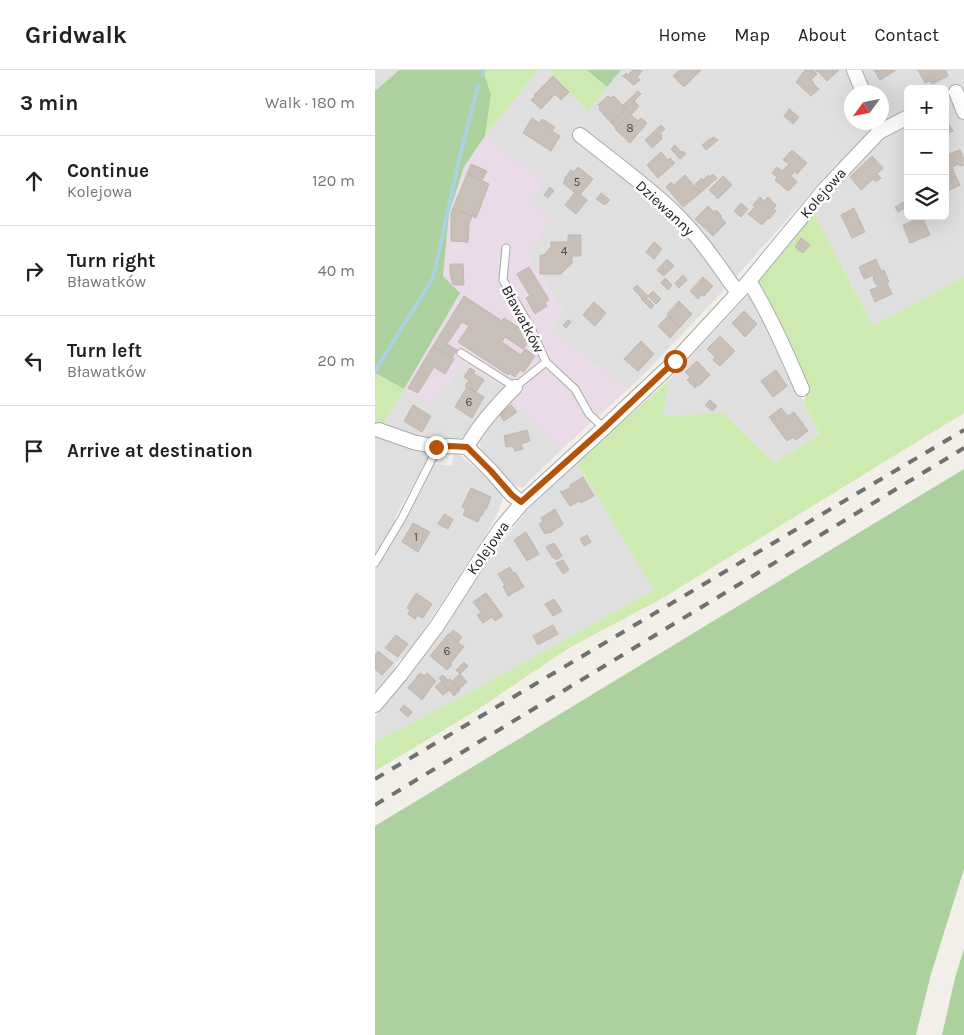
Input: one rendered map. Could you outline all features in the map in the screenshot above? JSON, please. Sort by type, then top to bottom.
[{"type":"street","points":[[854,70],[860,85]]},
{"type":"street","points":[[955,92],[964,112]]},
{"type":"street","name":"Kolejowa","points":[[889,123],[904,118]]},
{"type":"street","name":"Kolejowa","points":[[375,705],[437,626],[483,553],[521,502],[675,361],[749,281],[874,130]]},
{"type":"street","name":"Dziewanny","points":[[579,135],[647,188],[674,212],[699,240],[738,293]]},
{"type":"street","points":[[749,281],[777,334],[802,388]]},
{"type":"street","name":"Bławatków","points":[[467,447],[473,436],[515,387]]},
{"type":"street","points":[[379,430],[413,442],[436,447],[467,447],[512,495],[521,502]]},
{"type":"lane","name":"Bławatków","points":[[506,248],[503,280],[531,328],[546,362],[515,387]]},
{"type":"lane","points":[[461,353],[515,387]]},
{"type":"lane","points":[[546,362],[575,389],[589,414],[604,428]]},
{"type":"lane","points":[[375,563],[402,518],[435,453],[436,447]]},
{"type":"shaded area","points":[[375,70],[399,70],[375,91]]},
{"type":"shaded area","points":[[538,70],[548,70],[588,110],[621,70],[964,70],[964,277],[873,326],[814,213],[843,182],[838,162],[735,278],[627,390],[551,328],[564,312],[527,255],[551,219],[531,201],[485,136]]},
{"type":"shaded area","points":[[485,136],[545,181],[531,201],[551,219],[527,255],[564,312],[551,328],[627,390],[561,450],[510,399],[500,386],[464,361],[433,405],[404,389],[460,293],[443,276],[449,215],[464,167]]},
{"type":"shaded area","points":[[750,293],[820,434],[774,463],[724,413],[663,416],[669,380]]},
{"type":"shaded area","points":[[464,361],[500,386],[504,392],[465,437],[434,443],[395,517],[395,525],[375,557],[375,436],[377,436],[404,389],[433,404]]},
{"type":"shaded area","points":[[510,399],[561,450],[523,487],[511,486],[481,449],[478,435]]},
{"type":"shaded area","points":[[454,451],[504,494],[499,510],[487,533],[423,631],[402,660],[400,658],[395,665],[397,666],[375,693],[375,569],[421,491],[432,466],[436,464],[452,466]]},
{"type":"shaded area","points":[[577,463],[654,590],[476,689],[375,742],[375,717],[456,611],[500,545],[529,508]]},
{"type":"green space","points":[[399,70],[483,70],[491,95],[485,136],[464,167],[449,214],[443,276],[460,293],[404,389],[375,373],[375,91]]},
{"type":"green space","points":[[483,70],[538,70],[485,136],[491,95]]},
{"type":"green space","points":[[548,70],[587,70],[607,87],[588,111]]},
{"type":"green space","points":[[587,70],[621,70],[607,87]]},
{"type":"green space","points":[[814,213],[873,326],[964,277],[964,413],[661,599],[569,648],[477,710],[375,771],[375,742],[476,689],[654,590],[577,463],[669,380],[663,416],[724,413],[774,463],[820,434],[803,402],[809,391],[756,280]]},
{"type":"green space","points":[[375,373],[404,389],[377,436],[375,436]]},
{"type":"green space","points":[[964,469],[964,869],[931,974],[916,1035],[375,1035],[375,826]]},
{"type":"green space","points":[[964,949],[964,1035],[942,1035],[955,978]]},
{"type":"building","points":[[633,70],[642,71],[637,77],[640,80],[634,85],[623,76],[626,73],[628,75]]},
{"type":"building","points":[[680,70],[701,70],[684,87],[673,76]]},
{"type":"building","points":[[805,70],[813,70],[817,74],[811,80],[819,89],[811,96],[796,82]]},
{"type":"building","points":[[815,70],[839,70],[827,81]]},
{"type":"building","points":[[874,70],[896,70],[880,80]]},
{"type":"building","points":[[918,70],[945,70],[948,76],[932,84],[930,81],[925,83]]},
{"type":"building","points":[[553,76],[569,92],[561,100],[555,94],[541,109],[531,100]]},
{"type":"building","points":[[638,91],[641,94],[626,109],[622,106]]},
{"type":"building","points":[[608,96],[610,98],[614,96],[626,109],[611,123],[599,109],[598,105]]},
{"type":"building","points":[[634,101],[639,106],[616,128],[611,123]]},
{"type":"building","points":[[789,109],[799,117],[793,124],[784,116]]},
{"type":"building","points":[[630,114],[638,121],[641,118],[647,123],[630,143],[615,129]]},
{"type":"building","points":[[532,118],[539,123],[542,119],[555,127],[552,131],[560,136],[551,151],[523,133]]},
{"type":"building","points":[[949,124],[953,131],[949,133]]},
{"type":"building","points":[[661,125],[665,129],[660,133],[662,139],[652,148],[645,140]]},
{"type":"building","points":[[713,137],[718,140],[706,150],[702,145]]},
{"type":"building","points":[[675,145],[681,152],[683,151],[686,154],[680,159],[671,149]]},
{"type":"building","points":[[792,150],[807,163],[797,174],[795,171],[791,176],[797,182],[788,191],[775,180],[777,177],[772,173],[777,167],[782,171],[789,164],[783,160]]},
{"type":"building","points":[[960,150],[964,159],[962,162],[964,165],[960,166],[959,164],[952,167],[956,177],[949,180],[949,175],[949,154]]},
{"type":"building","points":[[661,152],[668,160],[670,158],[675,163],[658,178],[647,165]]},
{"type":"building","points":[[872,156],[883,168],[877,174],[881,178],[876,182],[873,179],[861,190],[850,177]]},
{"type":"building","points":[[471,164],[487,171],[482,181],[467,174]]},
{"type":"building","points":[[578,167],[593,179],[579,196],[563,183],[571,170],[574,172]]},
{"type":"building","points":[[467,174],[489,184],[476,218],[453,208]]},
{"type":"building","points":[[713,174],[717,178],[700,193],[695,184],[702,178],[703,180],[708,175],[709,177]]},
{"type":"building","points":[[685,175],[700,193],[683,207],[666,187],[671,182],[674,185]]},
{"type":"building","points":[[723,176],[732,185],[718,199],[709,190]]},
{"type":"building","points":[[956,177],[960,185],[949,190],[949,180]]},
{"type":"building","points":[[550,187],[554,191],[548,198],[544,195]]},
{"type":"building","points":[[575,192],[587,200],[576,214],[565,205]]},
{"type":"building","points":[[601,193],[610,200],[605,205],[597,200]]},
{"type":"building","points":[[760,197],[764,201],[768,197],[776,205],[773,209],[776,211],[762,225],[748,214],[755,207],[753,205]]},
{"type":"building","points":[[903,202],[904,204],[904,208],[898,212],[895,207]]},
{"type":"building","points":[[741,203],[748,209],[741,217],[734,211]]},
{"type":"building","points":[[708,206],[714,212],[716,210],[726,223],[713,236],[695,219]]},
{"type":"building","points":[[453,208],[472,216],[469,224],[468,242],[451,241],[451,213]]},
{"type":"building","points":[[854,208],[865,232],[852,238],[841,215]]},
{"type":"building","points":[[915,220],[923,220],[930,235],[910,243],[903,225]]},
{"type":"building","points":[[568,235],[581,235],[581,256],[572,256],[572,263],[561,274],[540,274],[540,255],[544,255],[551,247],[551,242],[568,242]]},
{"type":"building","points":[[801,238],[810,245],[803,253],[795,247]]},
{"type":"building","points":[[654,242],[662,249],[654,259],[646,252]]},
{"type":"building","points":[[667,259],[674,266],[664,276],[657,270]]},
{"type":"building","points":[[876,259],[881,271],[884,270],[892,294],[875,302],[870,290],[878,287],[873,280],[873,275],[864,279],[859,267]]},
{"type":"building","points":[[450,264],[463,264],[464,285],[454,285],[452,283]]},
{"type":"building","points":[[529,267],[549,300],[545,302],[547,306],[535,314],[526,298],[530,296],[517,274]]},
{"type":"building","points":[[683,275],[687,280],[679,288],[675,283]]},
{"type":"building","points":[[703,277],[713,286],[704,296],[702,295],[698,299],[690,291]]},
{"type":"building","points":[[665,278],[672,285],[668,290],[661,283]]},
{"type":"building","points":[[637,285],[648,296],[643,301],[633,289]]},
{"type":"building","points":[[653,291],[661,299],[656,304],[648,296]]},
{"type":"building","points":[[464,296],[502,321],[504,318],[532,336],[523,349],[505,337],[502,342],[521,355],[525,349],[535,356],[524,372],[520,370],[515,377],[509,373],[508,375],[458,342],[469,326],[462,322],[447,344],[457,350],[452,358],[433,346]]},
{"type":"building","points":[[647,298],[654,305],[651,309],[643,301]]},
{"type":"building","points":[[679,301],[692,314],[680,327],[667,314]]},
{"type":"building","points":[[594,302],[606,313],[595,326],[583,315]]},
{"type":"building","points":[[744,311],[757,324],[745,337],[732,323]]},
{"type":"building","points":[[668,316],[680,327],[670,338],[658,326]]},
{"type":"building","points":[[568,320],[571,322],[566,328],[563,325]]},
{"type":"building","points":[[720,336],[735,351],[720,366],[713,360],[715,357],[707,349]]},
{"type":"building","points":[[641,341],[654,354],[638,371],[624,359]]},
{"type":"building","points":[[433,346],[454,359],[445,374],[434,367],[418,393],[408,388]]},
{"type":"building","points":[[697,361],[710,375],[695,388],[687,380],[690,377],[685,372]]},
{"type":"building","points":[[470,368],[475,371],[473,373],[484,380],[476,392],[465,386],[469,380],[464,377]]},
{"type":"building","points":[[776,370],[787,386],[773,397],[761,381]]},
{"type":"building","points":[[467,387],[484,397],[472,418],[455,407]]},
{"type":"building","points":[[710,400],[717,406],[712,411],[705,405]]},
{"type":"building","points":[[413,405],[431,416],[422,432],[404,421]]},
{"type":"building","points":[[511,405],[517,412],[504,421],[499,414]]},
{"type":"building","points":[[781,408],[788,416],[794,412],[808,431],[796,440],[793,437],[787,441],[769,417]]},
{"type":"building","points":[[527,430],[530,441],[521,444],[523,449],[515,451],[513,446],[506,447],[504,436]]},
{"type":"building","points":[[583,477],[594,496],[570,506],[560,491],[562,492],[571,487],[570,485]]},
{"type":"building","points":[[471,488],[491,497],[486,510],[478,522],[463,515],[466,509],[462,507]]},
{"type":"building","points":[[555,509],[563,524],[550,533],[545,534],[539,524],[543,522],[541,518]]},
{"type":"building","points":[[444,514],[453,519],[448,529],[438,524]]},
{"type":"building","points":[[413,523],[430,532],[418,552],[402,542]]},
{"type":"building","points":[[526,532],[539,554],[527,561],[514,540]]},
{"type":"building","points":[[587,535],[591,542],[584,546],[580,539]]},
{"type":"building","points":[[554,543],[562,556],[556,560],[546,547]]},
{"type":"building","points":[[563,560],[569,570],[563,574],[556,563]]},
{"type":"building","points":[[510,567],[524,587],[508,596],[503,586],[505,585],[498,574]]},
{"type":"building","points":[[416,593],[432,604],[423,618],[417,615],[415,619],[408,614],[410,610],[407,608]]},
{"type":"building","points":[[486,593],[503,616],[495,621],[492,617],[483,623],[477,615],[481,612],[473,602]]},
{"type":"building","points":[[554,599],[562,611],[553,616],[545,604]]},
{"type":"building","points":[[553,625],[558,634],[538,645],[533,636]]},
{"type":"building","points":[[453,630],[462,637],[458,642],[449,635]]},
{"type":"building","points":[[448,634],[464,647],[447,670],[430,656]]},
{"type":"building","points":[[396,635],[408,644],[398,657],[385,648]]},
{"type":"building","points":[[378,651],[393,663],[382,675],[375,669],[375,655]]},
{"type":"building","points":[[464,662],[468,666],[460,674],[456,670]]},
{"type":"building","points":[[420,673],[424,676],[427,673],[436,681],[422,700],[408,688]]},
{"type":"building","points":[[460,674],[467,682],[459,689],[452,681]]},
{"type":"building","points":[[443,675],[448,680],[444,684],[439,678]]},
{"type":"building","points":[[450,679],[460,690],[454,696],[444,684]]},
{"type":"building","points":[[442,681],[449,690],[443,695],[435,687]]},
{"type":"building","points":[[404,705],[412,712],[408,717],[400,710]]},
{"type":"waterway","points":[[482,75],[484,70]]},
{"type":"waterway","points":[[375,371],[433,278],[459,160],[478,86]]},
{"type":"railway","points":[[375,779],[964,430]]},
{"type":"railway","points":[[375,805],[964,448]]},
{"type":"route","points":[[436,447],[467,447],[512,495],[521,502],[675,361]]}]
